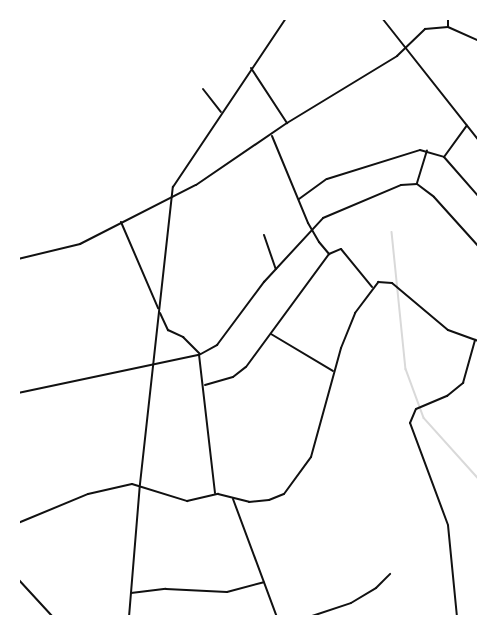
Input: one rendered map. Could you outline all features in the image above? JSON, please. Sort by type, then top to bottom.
[{"type":"street","points":[[129,617],[140,484],[171,198],[179,174],[286,18]]},
{"type":"street","points":[[382,18],[479,141]]},
{"type":"street","points":[[448,18],[448,27]]},
{"type":"street","points":[[18,259],[80,244],[121,220],[171,198],[397,56],[425,29],[448,27],[462,30],[479,41]]},
{"type":"street","points":[[251,68],[287,123]]},
{"type":"street","points":[[203,89],[221,112]]},
{"type":"street","points":[[444,157],[467,125]]},
{"type":"street","points":[[272,135],[312,231],[329,254]]},
{"type":"street","points":[[299,199],[313,186],[353,168],[393,156],[427,152],[444,157],[479,197]]},
{"type":"street","points":[[417,184],[427,152]]},
{"type":"street","points":[[18,393],[199,354],[217,345],[276,269],[330,214],[401,185],[417,184],[434,197],[479,247]]},
{"type":"street","points":[[121,220],[168,330],[183,337],[199,354],[215,494]]},
{"type":"street","points":[[264,235],[276,269]]},
{"type":"street","points":[[204,385],[241,372],[329,254],[341,249],[372,287]]},
{"type":"street","points":[[18,523],[104,489],[140,484],[187,501],[215,494],[234,500],[269,500],[284,494],[303,474],[311,458],[333,371],[355,313],[372,287],[378,282],[392,283],[435,322],[477,340],[463,383],[447,396],[416,409],[410,423],[448,525],[457,617]]},
{"type":"street","points":[[271,334],[333,371]]},
{"type":"street","points":[[234,500],[277,617]]},
{"type":"street","points":[[309,617],[351,603],[376,588],[390,574]]},
{"type":"street","points":[[18,579],[53,617]]},
{"type":"street","points":[[131,593],[165,589],[227,591],[264,582]]},
{"type":"street","points":[[292,617],[304,617]]},
{"type":"waterway","points":[[392,232],[406,369],[424,418],[479,479]]}]
